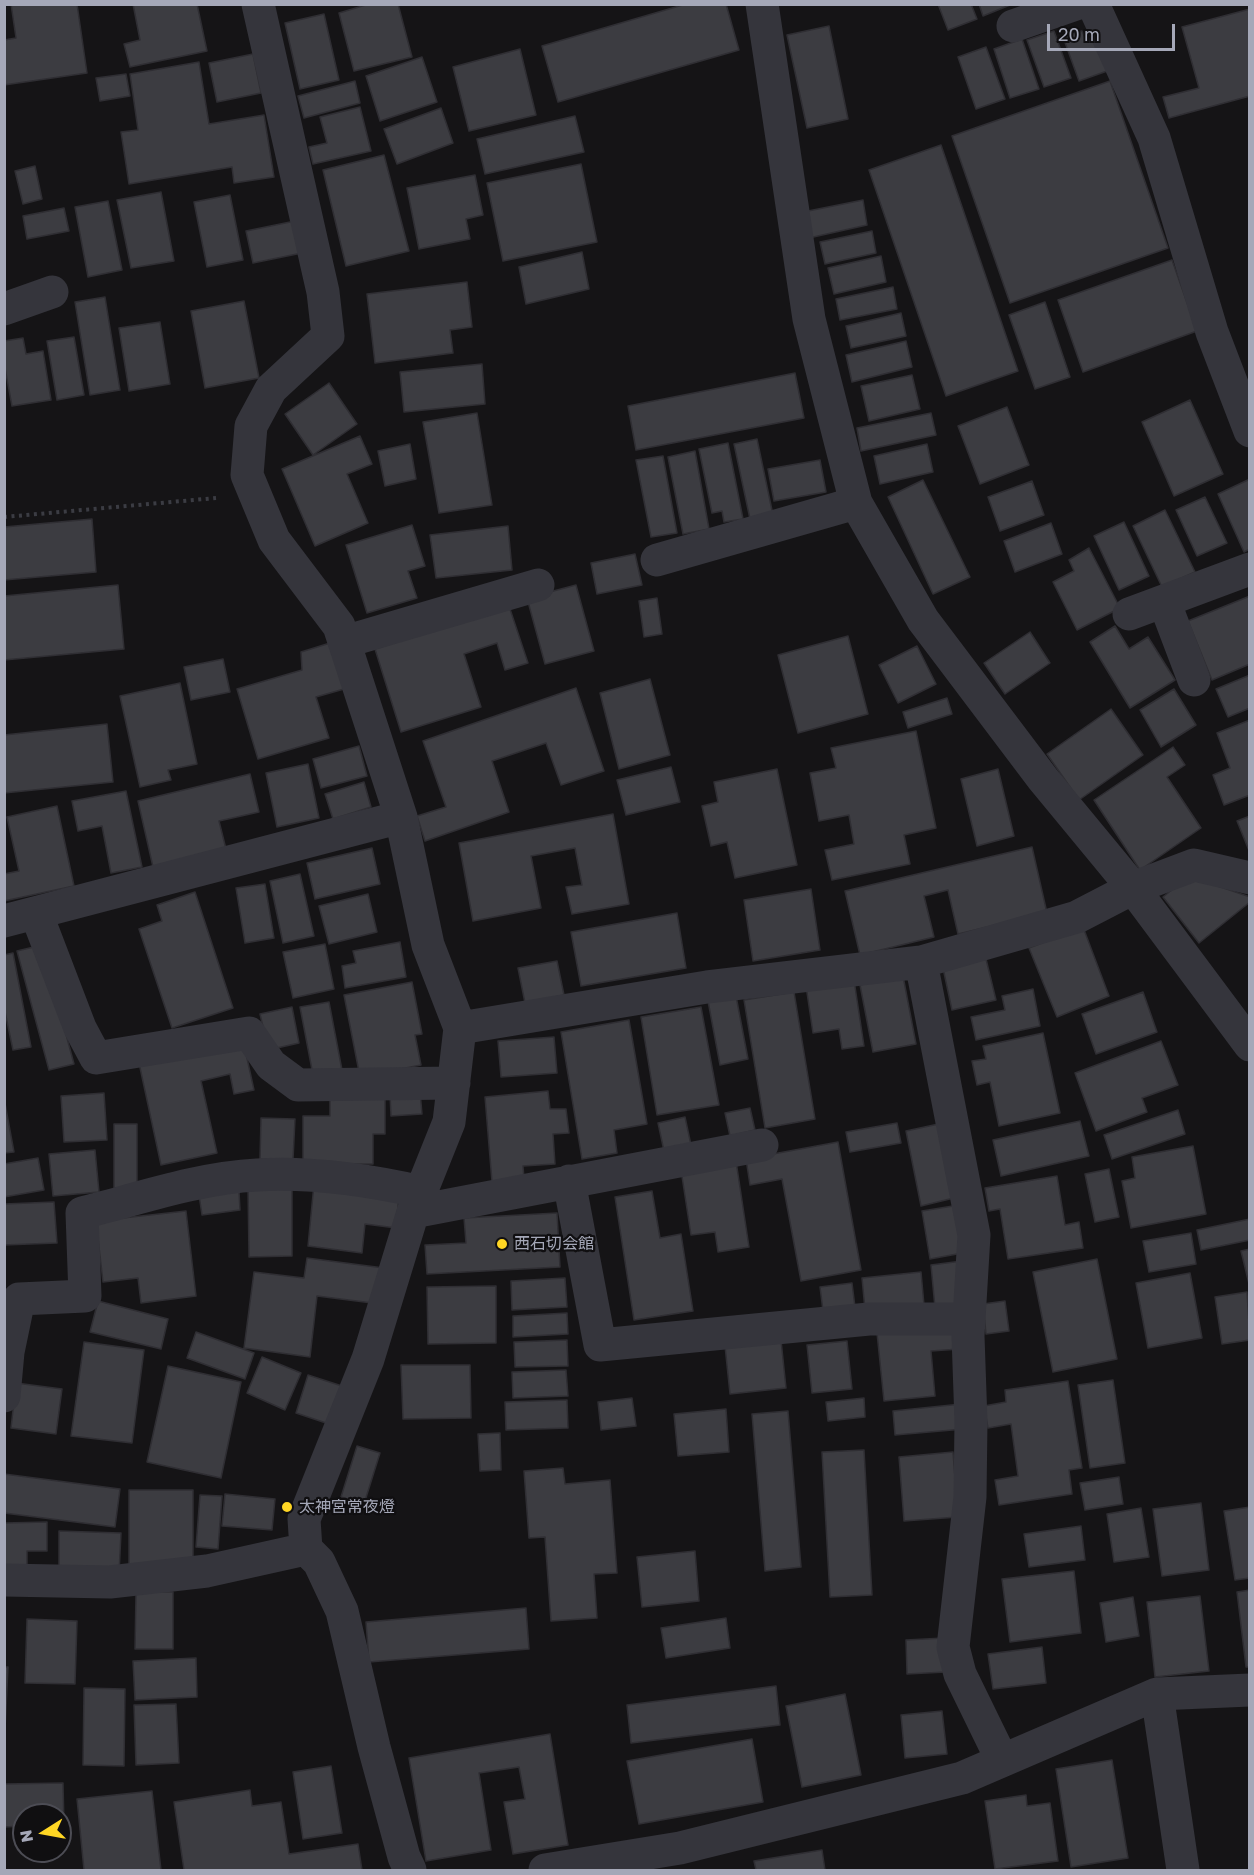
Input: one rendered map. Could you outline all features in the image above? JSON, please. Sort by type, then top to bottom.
[{"type":"street","points":[[258,4],[322,292],[328,336],[272,389],[250,426],[247,475],[274,540],[339,626],[401,817],[428,945],[460,1028],[449,1122],[417,1202],[368,1359],[304,1519],[306,1549],[319,1562],[342,1611],[374,1747],[404,1857],[411,1870]]},
{"type":"street","points":[[762,4],[809,319],[856,503],[923,620],[1043,779],[1133,888],[1250,1045]]},
{"type":"street","points":[[1013,26],[1076,4]]},
{"type":"street","points":[[1093,4],[1154,138],[1212,332],[1250,431]]},
{"type":"street","points":[[4,309],[52,291]]},
{"type":"street","points":[[657,560],[856,503]]},
{"type":"street","points":[[1129,614],[1250,569]]},
{"type":"street","points":[[344,642],[538,585]]},
{"type":"street","points":[[1164,601],[1194,680]]},
{"type":"street","points":[[4,921],[401,817]]},
{"type":"street","points":[[460,1028],[707,987],[921,962],[1077,917],[1133,888],[1194,865],[1250,878]]},
{"type":"street","points":[[36,913],[80,1028],[96,1058],[249,1033],[271,1065],[298,1085],[454,1083]]},
{"type":"street","points":[[921,962],[974,1235],[969,1319],[970,1497],[953,1647],[960,1674],[1002,1760]]},
{"type":"street","points":[[4,1396],[8,1352],[19,1299],[85,1296],[82,1214],[198,1184],[256,1175],[374,1182],[417,1202],[569,1181],[762,1146]]},
{"type":"street","points":[[569,1181],[600,1345],[869,1319],[969,1319]]},
{"type":"street","points":[[4,1580],[110,1582],[207,1571],[306,1549]]},
{"type":"street","points":[[545,1870],[680,1848],[962,1778],[1157,1694],[1250,1690]]},
{"type":"street","points":[[1157,1694],[1183,1870]]},
{"type":"path","points":[[4,517],[255,494]]},
{"type":"building","points":[[11,4],[77,4],[87,73],[4,85],[4,40],[16,38]]},
{"type":"building","points":[[133,4],[197,4],[207,51],[130,67],[124,44],[140,40]]},
{"type":"building","points":[[369,4],[398,4],[412,57],[354,71],[339,13]]},
{"type":"building","points":[[686,4],[726,4],[739,50],[558,102],[542,46]]},
{"type":"building","points":[[938,4],[971,4],[977,19],[948,30]]},
{"type":"building","points":[[979,4],[1010,4],[1010,5],[983,16]]},
{"type":"building","points":[[1250,9],[1250,96],[1169,118],[1163,97],[1199,88],[1182,27]]},
{"type":"building","points":[[324,14],[339,80],[300,89],[285,23]]},
{"type":"building","points":[[829,26],[848,119],[807,128],[787,35]]},
{"type":"building","points":[[1054,31],[1071,78],[1044,87],[1027,40]]},
{"type":"building","points":[[1082,31],[1086,40],[1098,36],[1110,70],[1079,81],[1063,37]]},
{"type":"building","points":[[1022,39],[1039,89],[1010,98],[994,49]]},
{"type":"building","points":[[986,47],[1005,99],[976,109],[958,57]]},
{"type":"building","points":[[520,49],[536,115],[469,131],[453,67]]},
{"type":"building","points":[[253,54],[261,93],[217,102],[209,63]]},
{"type":"building","points":[[422,57],[437,102],[380,121],[366,76]]},
{"type":"building","points":[[199,62],[209,124],[264,115],[274,177],[234,183],[232,167],[129,184],[121,132],[138,130],[130,74]]},
{"type":"building","points":[[126,74],[130,96],[100,101],[96,78]]},
{"type":"building","points":[[355,81],[360,103],[304,118],[298,96]]},
{"type":"building","points":[[1110,81],[1168,248],[1010,303],[952,136]]},
{"type":"building","points":[[360,107],[371,151],[313,164],[309,147],[327,143],[320,117]]},
{"type":"building","points":[[441,108],[453,143],[397,164],[384,129]]},
{"type":"building","points":[[575,116],[584,152],[485,174],[477,139]]},
{"type":"building","points":[[941,145],[1018,371],[946,396],[869,170]]},
{"type":"building","points":[[384,155],[409,251],[346,266],[323,170]]},
{"type":"building","points":[[581,164],[597,242],[503,261],[487,183]]},
{"type":"building","points":[[35,166],[42,199],[23,204],[15,171]]},
{"type":"building","points":[[475,175],[483,215],[466,219],[470,239],[419,249],[407,188]]},
{"type":"building","points":[[161,192],[174,261],[131,268],[117,200]]},
{"type":"building","points":[[230,195],[243,260],[207,267],[194,202]]},
{"type":"building","points":[[863,200],[867,225],[809,238],[803,212]]},
{"type":"building","points":[[108,201],[122,270],[88,277],[75,207]]},
{"type":"building","points":[[64,208],[69,231],[27,239],[23,216]]},
{"type":"building","points":[[295,221],[302,253],[253,263],[246,231]]},
{"type":"building","points":[[872,231],[876,253],[825,264],[820,242]]},
{"type":"building","points":[[582,252],[589,289],[526,304],[519,267]]},
{"type":"building","points":[[881,256],[886,282],[834,294],[828,268]]},
{"type":"building","points":[[1172,260],[1197,331],[1083,372],[1058,300]]},
{"type":"building","points":[[467,282],[472,327],[450,330],[453,353],[375,363],[367,294]]},
{"type":"building","points":[[893,287],[897,309],[840,320],[836,299]]},
{"type":"building","points":[[105,297],[120,390],[90,395],[75,302]]},
{"type":"building","points":[[244,301],[259,378],[205,388],[191,311]]},
{"type":"building","points":[[1045,302],[1070,377],[1035,389],[1009,315]]},
{"type":"building","points":[[901,313],[906,336],[851,348],[846,326]]},
{"type":"building","points":[[160,322],[170,384],[129,391],[119,328]]},
{"type":"building","points":[[74,337],[84,395],[57,400],[47,341]]},
{"type":"building","points":[[23,338],[26,354],[43,351],[51,400],[12,406],[4,363],[4,341]]},
{"type":"building","points":[[906,341],[912,367],[852,382],[846,355]]},
{"type":"building","points":[[482,364],[485,404],[404,412],[400,372]]},
{"type":"building","points":[[795,373],[804,418],[636,450],[628,406]]},
{"type":"building","points":[[912,375],[920,409],[869,421],[861,386]]},
{"type":"building","points":[[329,383],[357,424],[313,455],[285,414]]},
{"type":"building","points":[[1190,400],[1223,474],[1174,496],[1142,422]]},
{"type":"building","points":[[1007,407],[1029,465],[980,484],[958,426]]},
{"type":"building","points":[[477,413],[492,505],[439,513],[423,422]]},
{"type":"building","points":[[931,413],[936,435],[861,451],[857,428]]},
{"type":"building","points":[[360,436],[372,464],[347,474],[368,523],[315,546],[282,469]]},
{"type":"building","points":[[757,439],[773,515],[750,519],[734,444]]},
{"type":"building","points":[[728,443],[743,519],[724,522],[722,511],[712,513],[699,449]]},
{"type":"building","points":[[410,444],[416,479],[385,486],[378,451]]},
{"type":"building","points":[[927,444],[933,472],[880,484],[874,456]]},
{"type":"building","points":[[695,451],[709,529],[683,534],[668,457]]},
{"type":"building","points":[[663,456],[677,533],[651,537],[636,460]]},
{"type":"building","points":[[820,460],[826,492],[774,501],[768,469]]},
{"type":"building","points":[[1250,479],[1250,549],[1244,552],[1218,494]]},
{"type":"building","points":[[923,480],[970,577],[933,594],[888,497]]},
{"type":"building","points":[[1032,481],[1044,515],[1000,531],[988,497]]},
{"type":"building","points":[[1205,497],[1227,543],[1197,556],[1176,510]]},
{"type":"building","points":[[1165,510],[1195,572],[1162,587],[1133,526]]},
{"type":"building","points":[[92,519],[96,572],[4,580],[4,527]]},
{"type":"building","points":[[1124,522],[1149,576],[1119,590],[1094,536]]},
{"type":"building","points":[[1051,523],[1062,554],[1015,572],[1004,541]]},
{"type":"building","points":[[412,525],[425,566],[408,571],[417,598],[367,613],[346,545]]},
{"type":"building","points":[[508,526],[512,570],[436,578],[430,535]]},
{"type":"building","points":[[1089,548],[1120,608],[1077,630],[1053,582],[1074,571],[1069,560]]},
{"type":"building","points":[[635,554],[642,585],[597,594],[591,563]]},
{"type":"building","points":[[118,585],[124,649],[4,660],[4,596]]},
{"type":"building","points":[[576,585],[594,651],[545,664],[527,598]]},
{"type":"building","points":[[1250,596],[1250,664],[1212,680],[1188,621]]},
{"type":"building","points":[[657,598],[662,634],[644,637],[639,601]]},
{"type":"building","points":[[509,606],[528,663],[505,670],[497,643],[464,654],[481,707],[401,732],[375,649]]},
{"type":"building","points":[[1115,626],[1129,649],[1148,637],[1175,680],[1130,708],[1090,642]]},
{"type":"building","points":[[1030,632],[1050,663],[1005,694],[984,663]]},
{"type":"building","points":[[848,636],[868,714],[798,733],[778,655]]},
{"type":"building","points":[[330,643],[344,689],[316,697],[329,738],[258,759],[237,689],[302,670],[301,652]]},
{"type":"building","points":[[917,646],[936,684],[898,703],[879,665]]},
{"type":"building","points":[[223,659],[230,692],[191,700],[184,667]]},
{"type":"building","points":[[1250,675],[1250,708],[1228,717],[1216,689]]},
{"type":"building","points":[[650,679],[670,755],[619,769],[600,693]]},
{"type":"building","points":[[180,683],[197,764],[168,770],[171,780],[140,787],[120,696]]},
{"type":"building","points":[[576,688],[604,771],[561,785],[546,743],[492,761],[509,812],[425,841],[417,816],[446,807],[423,741]]},
{"type":"building","points":[[1174,689],[1196,725],[1161,747],[1140,710]]},
{"type":"building","points":[[947,698],[952,714],[908,728],[903,712]]},
{"type":"building","points":[[1111,709],[1143,755],[1079,800],[1047,754]]},
{"type":"building","points":[[1250,720],[1250,795],[1224,805],[1213,775],[1230,768],[1217,733]]},
{"type":"building","points":[[107,724],[113,782],[4,793],[4,735]]},
{"type":"building","points":[[916,731],[936,828],[904,835],[910,864],[832,880],[825,850],[854,844],[849,815],[819,821],[810,773],[836,768],[831,748]]},
{"type":"building","points":[[359,746],[367,776],[321,788],[313,759]]},
{"type":"building","points":[[1173,747],[1185,765],[1167,777],[1201,828],[1140,870],[1094,800]]},
{"type":"building","points":[[308,764],[319,818],[277,827],[266,773]]},
{"type":"building","points":[[671,767],[680,802],[626,815],[617,780]]},
{"type":"building","points":[[777,769],[797,865],[735,878],[727,842],[711,846],[702,806],[718,802],[714,782]]},
{"type":"building","points":[[998,769],[1014,836],[977,846],[961,779]]},
{"type":"building","points":[[250,774],[259,812],[219,821],[226,849],[153,867],[138,801]]},
{"type":"building","points":[[364,782],[371,807],[333,819],[325,794]]},
{"type":"building","points":[[126,791],[142,867],[111,873],[102,826],[78,831],[72,801]]},
{"type":"building","points":[[57,806],[74,886],[4,901],[4,874],[19,871],[7,817]]},
{"type":"building","points":[[613,814],[629,904],[572,914],[566,887],[582,885],[575,848],[531,856],[541,908],[473,921],[459,843]]},
{"type":"building","points":[[1250,816],[1250,853],[1237,821]]},
{"type":"building","points":[[1032,847],[1047,913],[958,934],[948,890],[924,896],[934,937],[860,955],[845,891]]},
{"type":"building","points":[[372,848],[380,884],[315,899],[307,863]]},
{"type":"building","points":[[300,874],[314,936],[283,943],[270,881]]},
{"type":"building","points":[[1189,876],[1250,897],[1250,902],[1199,943],[1163,897]]},
{"type":"building","points":[[265,884],[274,938],[245,943],[236,888]]},
{"type":"building","points":[[811,889],[820,950],[753,961],[744,900]]},
{"type":"building","points":[[195,892],[233,1008],[172,1028],[139,929],[162,921],[157,905]]},
{"type":"building","points":[[368,894],[377,932],[329,944],[319,906]]},
{"type":"building","points":[[677,913],[686,968],[581,986],[571,932]]},
{"type":"building","points":[[1083,927],[1109,996],[1057,1017],[1029,948]]},
{"type":"building","points":[[400,942],[406,977],[345,988],[342,966],[356,963],[353,951]]},
{"type":"building","points":[[325,944],[334,989],[293,998],[283,952]]},
{"type":"building","points":[[42,945],[74,1064],[49,1070],[17,951]]},
{"type":"building","points":[[13,953],[31,1047],[13,1050],[4,1007],[4,955]]},
{"type":"building","points":[[986,959],[996,1000],[952,1010],[943,968]]},
{"type":"building","points":[[557,961],[564,995],[525,1003],[518,968]]},
{"type":"building","points":[[903,976],[916,1044],[873,1052],[860,985]]},
{"type":"building","points":[[854,980],[864,1046],[842,1049],[839,1029],[813,1033],[806,986]]},
{"type":"building","points":[[412,982],[422,1034],[415,1035],[421,1065],[360,1077],[344,995]]},
{"type":"building","points":[[1033,989],[1040,1026],[976,1040],[971,1017],[1005,1010],[1002,996]]},
{"type":"building","points":[[794,992],[815,1119],[765,1128],[744,1000]]},
{"type":"building","points":[[1143,992],[1157,1032],[1096,1054],[1082,1014]]},
{"type":"building","points":[[736,996],[748,1059],[720,1065],[708,1001]]},
{"type":"building","points":[[329,1002],[342,1070],[313,1075],[300,1007]]},
{"type":"building","points":[[292,1007],[299,1043],[277,1048],[266,1040],[260,1014]]},
{"type":"building","points":[[701,1007],[719,1105],[657,1115],[641,1017]]},
{"type":"building","points":[[629,1020],[647,1124],[614,1130],[617,1153],[582,1159],[561,1032]]},
{"type":"building","points":[[1043,1033],[1060,1113],[999,1126],[990,1082],[977,1085],[972,1061],[986,1059],[983,1046]]},
{"type":"building","points":[[554,1037],[557,1073],[501,1077],[498,1041]]},
{"type":"building","points":[[243,1040],[254,1090],[234,1094],[230,1074],[201,1081],[217,1153],[161,1165],[139,1063]]},
{"type":"building","points":[[1161,1041],[1178,1085],[1142,1098],[1147,1112],[1096,1131],[1075,1073]]},
{"type":"building","points":[[548,1091],[550,1109],[566,1109],[569,1133],[553,1134],[555,1164],[523,1166],[524,1179],[492,1182],[485,1097]]},
{"type":"building","points":[[420,1092],[422,1114],[391,1116],[390,1094]]},
{"type":"building","points":[[104,1093],[107,1140],[64,1142],[61,1096]]},
{"type":"building","points":[[330,1096],[385,1097],[385,1134],[373,1134],[373,1164],[303,1164],[303,1116],[330,1116]]},
{"type":"building","points":[[4,1098],[14,1152],[4,1153]]},
{"type":"building","points":[[750,1108],[755,1130],[730,1136],[725,1113]]},
{"type":"building","points":[[1178,1110],[1185,1134],[1112,1159],[1104,1135]]},
{"type":"building","points":[[685,1117],[691,1145],[664,1151],[658,1123]]},
{"type":"building","points":[[261,1118],[295,1119],[293,1160],[260,1159]]},
{"type":"building","points":[[1080,1121],[1089,1156],[1001,1176],[993,1140]]},
{"type":"building","points":[[897,1123],[901,1143],[850,1152],[846,1132]]},
{"type":"building","points":[[943,1123],[958,1197],[921,1206],[906,1131]]},
{"type":"building","points":[[114,1124],[137,1124],[137,1188],[114,1188]]},
{"type":"building","points":[[838,1142],[861,1270],[801,1281],[782,1179],[750,1185],[746,1159]]},
{"type":"building","points":[[1193,1146],[1206,1214],[1131,1228],[1122,1181],[1135,1178],[1132,1157]]},
{"type":"building","points":[[95,1150],[99,1192],[53,1196],[49,1154]]},
{"type":"building","points":[[38,1158],[44,1190],[4,1197],[4,1164]]},
{"type":"building","points":[[736,1161],[749,1247],[718,1252],[715,1232],[691,1235],[681,1170]]},
{"type":"building","points":[[1109,1169],[1119,1217],[1095,1222],[1085,1174]]},
{"type":"building","points":[[1057,1176],[1065,1225],[1079,1222],[1083,1248],[1008,1259],[1000,1209],[989,1211],[985,1188]]},
{"type":"building","points":[[314,1184],[399,1194],[396,1228],[365,1224],[362,1253],[308,1246]]},
{"type":"building","points":[[248,1187],[292,1187],[292,1256],[249,1257]]},
{"type":"building","points":[[239,1191],[240,1210],[202,1215],[199,1195]]},
{"type":"building","points":[[652,1191],[660,1238],[681,1234],[693,1311],[634,1320],[615,1197]]},
{"type":"building","points":[[54,1202],[57,1243],[4,1245],[4,1204]]},
{"type":"building","points":[[959,1205],[968,1252],[930,1259],[922,1211]]},
{"type":"building","points":[[186,1211],[196,1296],[141,1303],[138,1278],[103,1282],[96,1221]]},
{"type":"building","name":"西石切会館","points":[[557,1213],[560,1267],[427,1274],[425,1245],[466,1243],[464,1218]]},
{"type":"building","points":[[1250,1219],[1250,1240],[1201,1250],[1197,1230]]},
{"type":"building","points":[[1191,1233],[1196,1264],[1149,1272],[1143,1241]]},
{"type":"building","points":[[1250,1249],[1250,1288],[1241,1251]]},
{"type":"building","points":[[307,1258],[384,1268],[380,1304],[317,1296],[310,1357],[244,1348],[254,1272],[304,1278]]},
{"type":"building","points":[[1097,1259],[1117,1359],[1053,1372],[1033,1272]]},
{"type":"building","points":[[962,1261],[966,1305],[935,1308],[931,1265]]},
{"type":"building","points":[[921,1272],[924,1305],[865,1310],[862,1278]]},
{"type":"building","points":[[1190,1273],[1202,1338],[1148,1348],[1136,1283]]},
{"type":"building","points":[[565,1278],[567,1307],[512,1310],[511,1281]]},
{"type":"building","points":[[852,1283],[855,1307],[823,1311],[820,1287]]},
{"type":"building","points":[[496,1286],[496,1343],[428,1344],[427,1287]]},
{"type":"building","points":[[1247,1292],[1250,1340],[1222,1344],[1215,1297]]},
{"type":"building","points":[[98,1301],[168,1319],[161,1349],[90,1332]]},
{"type":"building","points":[[1005,1301],[1009,1331],[986,1334],[983,1304]]},
{"type":"building","points":[[567,1313],[568,1334],[513,1337],[513,1316]]},
{"type":"building","points":[[958,1325],[960,1349],[931,1351],[935,1396],[884,1401],[877,1333]]},
{"type":"building","points":[[196,1332],[254,1353],[245,1379],[187,1358]]},
{"type":"building","points":[[567,1340],[568,1366],[515,1367],[514,1342]]},
{"type":"building","points":[[781,1340],[786,1388],[730,1394],[725,1346]]},
{"type":"building","points":[[847,1341],[852,1389],[812,1393],[807,1345]]},
{"type":"building","points":[[84,1342],[144,1350],[132,1443],[71,1436]]},
{"type":"building","points":[[262,1357],[301,1373],[285,1410],[247,1393]]},
{"type":"building","points":[[401,1365],[470,1365],[471,1418],[403,1419]]},
{"type":"building","points":[[168,1366],[241,1382],[221,1478],[147,1462]]},
{"type":"building","points":[[566,1370],[568,1396],[513,1398],[512,1372]]},
{"type":"building","points":[[308,1375],[342,1386],[329,1424],[296,1413]]},
{"type":"building","points":[[1113,1380],[1125,1463],[1090,1468],[1078,1385]]},
{"type":"building","points":[[1068,1381],[1082,1468],[1069,1470],[1072,1494],[999,1505],[995,1480],[1018,1476],[1011,1424],[988,1428],[984,1406],[1006,1402],[1005,1390]]},
{"type":"building","points":[[16,1383],[62,1389],[56,1434],[11,1428]]},
{"type":"building","points":[[632,1398],[636,1426],[601,1430],[598,1402]]},
{"type":"building","points":[[864,1398],[865,1417],[828,1421],[826,1402]]},
{"type":"building","points":[[567,1400],[568,1428],[506,1430],[505,1402]]},
{"type":"building","points":[[961,1404],[964,1429],[895,1435],[893,1411]]},
{"type":"building","points":[[726,1409],[729,1452],[678,1456],[674,1414]]},
{"type":"building","points":[[788,1411],[801,1567],[765,1571],[752,1414]]},
{"type":"building","points":[[500,1433],[501,1470],[480,1471],[478,1434]]},
{"type":"building","points":[[357,1446],[380,1453],[364,1504],[341,1497]]},
{"type":"building","points":[[864,1450],[872,1595],[830,1597],[822,1452]]},
{"type":"building","points":[[953,1452],[958,1517],[904,1521],[899,1457]]},
{"type":"building","points":[[563,1468],[565,1484],[610,1480],[617,1573],[594,1574],[597,1618],[551,1621],[545,1537],[529,1538],[524,1471]]},
{"type":"building","points":[[4,1474],[120,1489],[115,1527],[4,1513]]},
{"type":"building","points":[[1119,1477],[1123,1504],[1085,1510],[1080,1483]]},
{"type":"building","points":[[129,1490],[193,1490],[193,1565],[129,1565]]},
{"type":"building","points":[[225,1494],[275,1499],[272,1530],[222,1526]]},
{"type":"building","points":[[200,1495],[222,1496],[218,1549],[196,1547]]},
{"type":"building","points":[[1201,1503],[1209,1570],[1162,1576],[1153,1509]]},
{"type":"building","points":[[1250,1507],[1250,1578],[1235,1580],[1224,1511]]},
{"type":"building","points":[[1141,1508],[1149,1557],[1114,1562],[1107,1514]]},
{"type":"building","points":[[47,1522],[47,1551],[27,1551],[27,1568],[4,1568],[4,1523]]},
{"type":"building","points":[[1081,1526],[1085,1560],[1029,1567],[1024,1534]]},
{"type":"building","points":[[59,1531],[121,1533],[119,1574],[59,1572]]},
{"type":"building","points":[[695,1551],[699,1601],[642,1607],[637,1557]]},
{"type":"building","points":[[1074,1571],[1081,1633],[1010,1642],[1002,1579]]},
{"type":"building","points":[[1250,1590],[1250,1667],[1246,1667],[1237,1592]]},
{"type":"building","points":[[136,1592],[173,1592],[173,1649],[135,1649]]},
{"type":"building","points":[[1200,1596],[1209,1671],[1155,1677],[1147,1602]]},
{"type":"building","points":[[1133,1597],[1139,1636],[1106,1642],[1100,1603]]},
{"type":"building","points":[[526,1608],[529,1649],[369,1662],[366,1622]]},
{"type":"building","points":[[726,1618],[730,1648],[666,1658],[661,1628]]},
{"type":"building","points":[[27,1619],[77,1621],[75,1684],[25,1683]]},
{"type":"building","points":[[944,1638],[946,1672],[907,1674],[906,1640]]},
{"type":"building","points":[[1042,1647],[1046,1683],[993,1689],[988,1654]]},
{"type":"building","points":[[196,1658],[197,1697],[135,1700],[133,1661]]},
{"type":"building","points":[[4,1667],[8,1667],[4,1750]]},
{"type":"building","points":[[776,1686],[780,1725],[631,1743],[627,1705]]},
{"type":"building","points":[[84,1688],[125,1689],[124,1766],[83,1765]]},
{"type":"building","points":[[845,1694],[861,1775],[802,1787],[786,1706]]},
{"type":"building","points":[[176,1704],[179,1763],[136,1765],[134,1705]]},
{"type":"building","points":[[942,1711],[947,1754],[905,1758],[901,1715]]},
{"type":"building","points":[[550,1734],[568,1845],[513,1854],[504,1802],[525,1799],[519,1767],[479,1773],[491,1850],[426,1861],[409,1758]]},
{"type":"building","points":[[752,1739],[763,1802],[639,1824],[627,1761]]},
{"type":"building","points":[[1112,1760],[1128,1858],[1071,1867],[1056,1769]]},
{"type":"building","points":[[331,1766],[342,1833],[303,1839],[293,1772]]},
{"type":"building","points":[[63,1783],[63,1803],[12,1803],[12,1827],[4,1827],[4,1784]]},
{"type":"building","points":[[250,1790],[252,1806],[281,1802],[289,1854],[358,1844],[362,1870],[184,1870],[174,1802]]},
{"type":"building","points":[[152,1791],[161,1870],[84,1870],[77,1799]]},
{"type":"building","points":[[1026,1795],[1027,1806],[1050,1803],[1058,1861],[995,1869],[985,1801]]},
{"type":"building","points":[[822,1850],[825,1870],[756,1870],[754,1861]]},
{"type":"place","name":"西石切会館","points":[[502,1244]]},
{"type":"place","name":"太神宮常夜燈","points":[[287,1507]]}]
